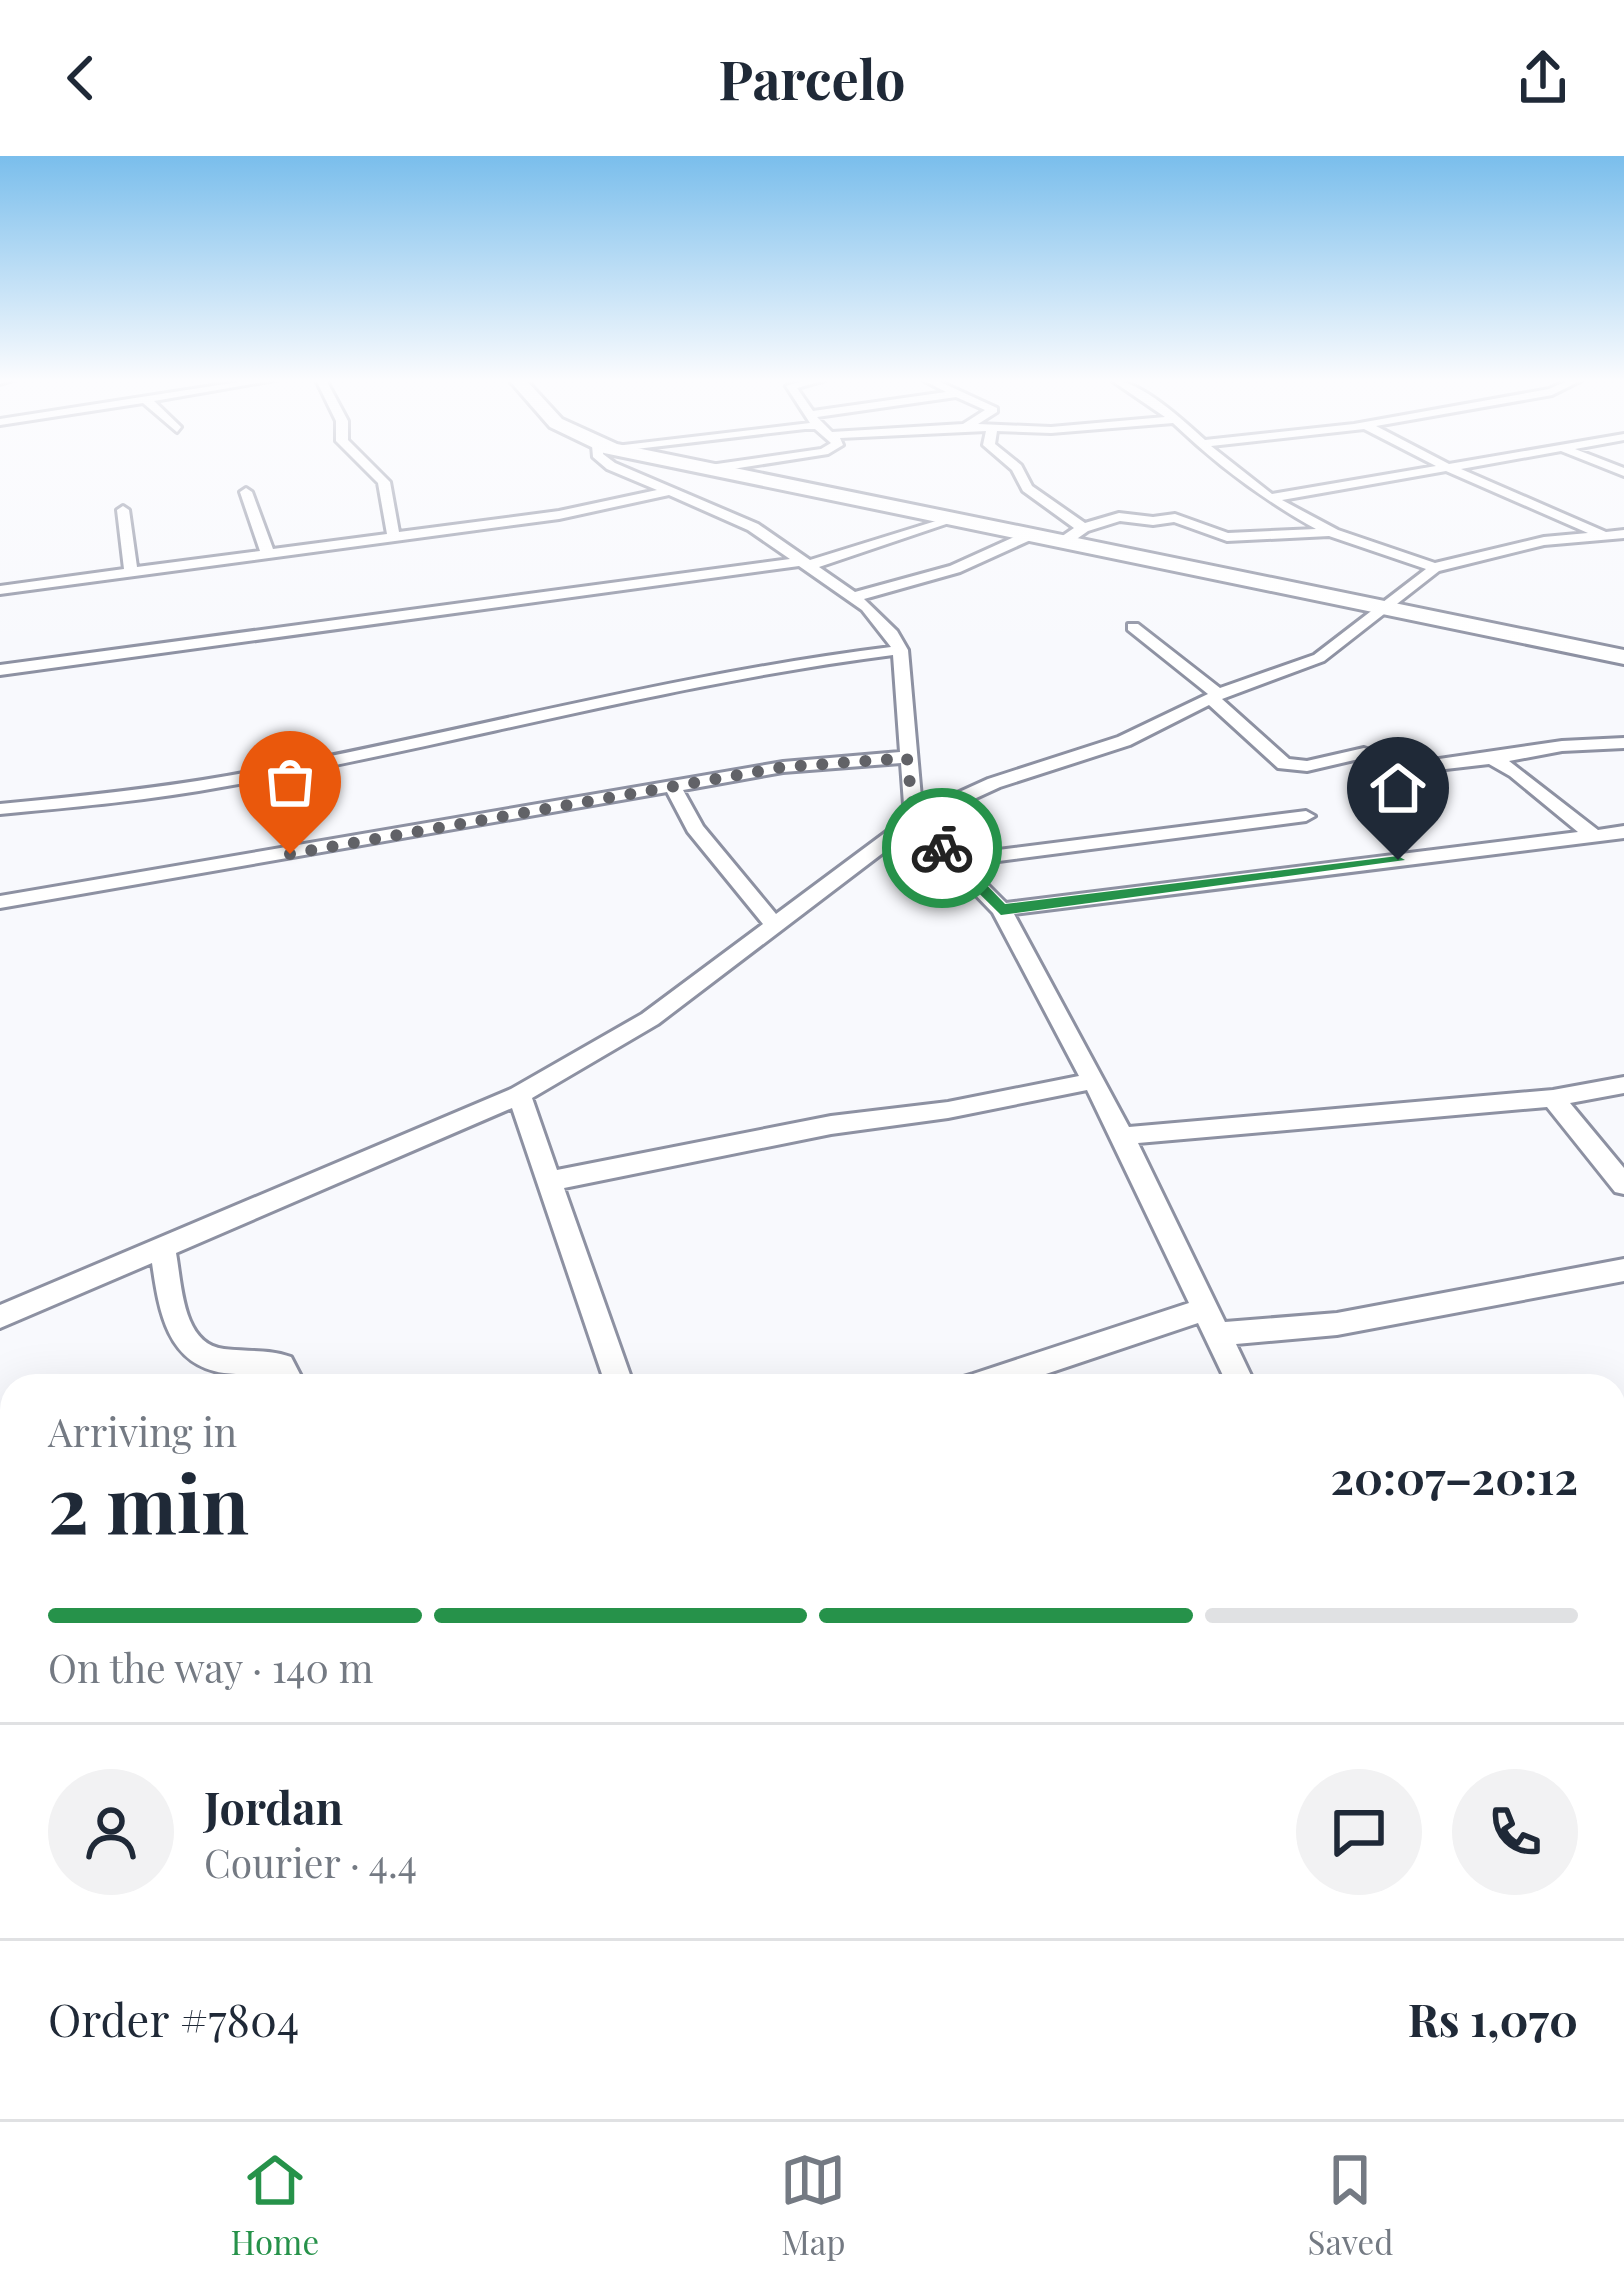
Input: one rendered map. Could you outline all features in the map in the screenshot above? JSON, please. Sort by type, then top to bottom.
[{"type":"main road","points":[[720,472],[1030,535],[1073,535],[1386,610],[1624,657]]},
{"type":"street","points":[[373,472],[384,482],[393,534]]},
{"type":"street","points":[[624,472],[731,515],[807,563],[882,621],[900,650],[914,820],[1001,910],[1123,1136],[1236,1374]]},
{"type":"street","points":[[1019,472],[1027,488],[1073,535],[1119,517],[1175,518],[1227,537],[1334,533]]},
{"type":"street","points":[[1237,472],[1270,498],[1334,533],[1400,552],[1433,568]]},
{"type":"street","points":[[1270,498],[1427,472]]},
{"type":"street","points":[[1457,472],[1601,534]]},
{"type":"street","points":[[0,590],[559,515],[671,491]]},
{"type":"street","points":[[246,492],[267,552]]},
{"type":"street","points":[[123,511],[131,571]]},
{"type":"street","points":[[0,670],[807,563],[947,519]]},
{"type":"street","points":[[0,1317],[519,1095],[650,1018],[914,820],[994,783],[1124,741],[1215,696],[1319,658],[1386,610],[1433,568],[1544,541],[1624,534]]},
{"type":"street","points":[[854,597],[955,568],[1030,535]]},
{"type":"street","points":[[1133,627],[1291,766],[1364,753],[1411,768],[1624,742]]},
{"type":"street","points":[[0,809],[188,787],[722,674],[900,650]]},
{"type":"street","points":[[0,902],[822,762],[907,758]]},
{"type":"street","points":[[1492,760],[1516,772],[1594,836]]},
{"type":"street","points":[[672,786],[695,828],[774,925]]},
{"type":"street","points":[[955,861],[1306,816]]},
{"type":"street","points":[[1001,910],[1624,832]]},
{"type":"street","points":[[550,1181],[831,1125],[948,1110],[1093,1081]]},
{"type":"street","points":[[1123,1136],[1553,1098],[1624,1085]]},
{"type":"street","points":[[519,1095],[616,1374]]},
{"type":"street","points":[[1553,1098],[1624,1185]]},
{"type":"street","points":[[163,1250],[175,1314],[190,1350],[206,1359],[262,1360],[281,1366],[285,1374]]},
{"type":"street","points":[[1018,1374],[1212,1322],[1377,1318],[1624,1270]]},
{"type":"way so far","points":[[290,854],[783,767],[867,758],[907,758],[914,820],[942,848]]},
{"type":"route","points":[[942,848],[1001,910],[1398,860]]}]
